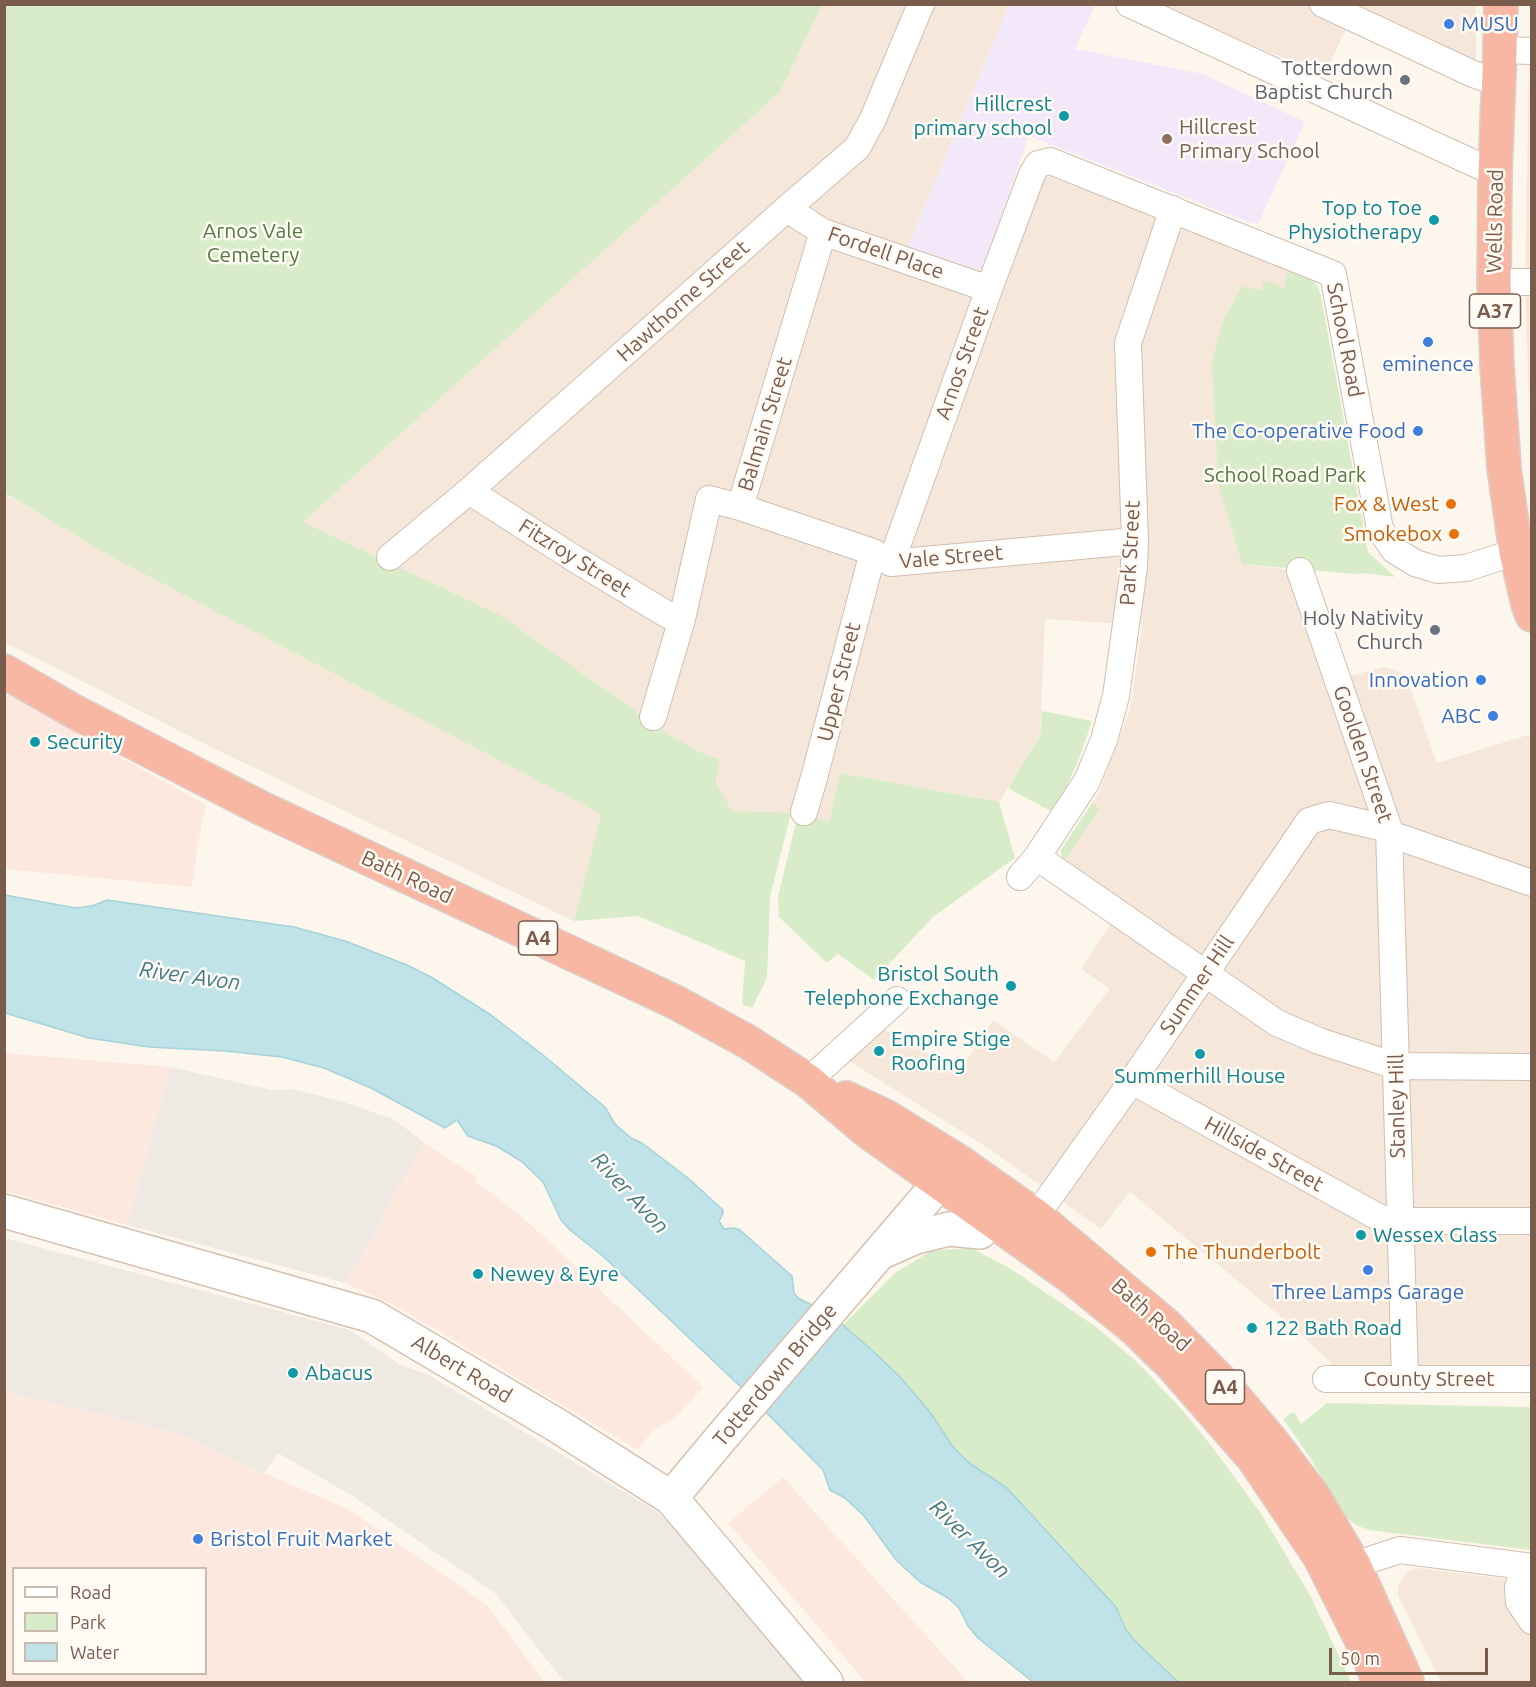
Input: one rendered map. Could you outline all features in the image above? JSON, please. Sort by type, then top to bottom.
[{"type":"highway","name":"Wells Road","points":[[1501,4],[1516,51],[1499,83],[1495,173],[1494,282],[1500,421],[1504,468],[1520,531],[1528,604],[1532,615]]},
{"type":"highway","name":"Bath Road","points":[[4,671],[75,712],[261,808],[675,1002],[748,1042],[808,1081],[885,1116],[949,1172],[989,1217],[1070,1276],[1135,1329],[1170,1364],[1254,1459],[1320,1557],[1367,1651],[1379,1683]]},
{"type":"highway","name":"Bath Road","points":[[949,1172],[1036,1216],[1166,1325],[1218,1378],[1314,1497],[1354,1565],[1407,1683]]},
{"type":"highway","name":"Bath Road","points":[[980,1232],[1004,1242],[1135,1329]]},
{"type":"street","name":"Hawthorne Street","points":[[390,557],[469,491],[857,148],[873,119],[921,4]]},
{"type":"street","points":[[1129,4],[1495,173]]},
{"type":"street","points":[[1323,4],[1473,74],[1499,83]]},
{"type":"street","name":"School Road","points":[[1038,164],[1050,161],[1334,274],[1380,529],[1394,550],[1415,563],[1438,570],[1466,568],[1520,531]]},
{"type":"street","name":"Arnos Street","points":[[882,557],[989,289],[1032,174],[1038,164]]},
{"type":"street","name":"Fordell Place","points":[[790,205],[798,216],[823,232],[989,289]]},
{"type":"street","name":"Park Street","points":[[1020,877],[1037,857],[1087,781],[1104,740],[1116,696],[1134,567],[1135,541],[1128,343],[1173,209]]},
{"type":"street","name":"Balmain Street","points":[[653,717],[682,620],[710,499],[740,507],[823,232]]},
{"type":"street","points":[[1494,282],[1532,282]]},
{"type":"street","name":"Fitzroy Street","points":[[469,491],[575,560],[659,610],[682,620]]},
{"type":"street","name":"Vale Street","points":[[740,507],[882,557],[1135,541]]},
{"type":"street","name":"Upper Street","points":[[804,812],[882,557]]},
{"type":"street","name":"Goolden Street","points":[[1300,571],[1390,831]]},
{"type":"street","name":"Summer Hill","points":[[1036,1216],[1132,1081],[1309,821],[1329,815],[1390,831],[1532,883]]},
{"type":"street","name":"Stanley Hill","points":[[1390,831],[1405,1378]]},
{"type":"street","points":[[1037,857],[1277,1023],[1319,1041],[1396,1066],[1532,1067]]},
{"type":"street","points":[[808,1081],[897,1000]]},
{"type":"street","name":"Hillside Street","points":[[1132,1081],[1380,1218],[1399,1221],[1532,1221]]},
{"type":"street","name":"Totterdown Bridge","points":[[671,1498],[949,1172]]},
{"type":"street","name":"Albert Road","points":[[4,1211],[372,1316],[558,1426],[671,1498],[826,1683]]},
{"type":"street","name":"Totterdown Bridge","points":[[880,1253],[916,1237],[949,1229],[980,1232]]},
{"type":"street","name":"County Street","points":[[1326,1379],[1532,1379]]},
{"type":"street","points":[[1354,1565],[1400,1550],[1528,1566],[1518,1588],[1519,1602],[1532,1621]]},
{"type":"shaded area","points":[[822,5],[1009,5],[908,246],[982,271],[1031,213],[1044,175],[1186,228],[1288,271],[1283,288],[1265,281],[1262,290],[1242,286],[1222,323],[1212,360],[1242,564],[1289,570],[1331,681],[1385,667],[1405,674],[1437,763],[1531,734],[1531,1370],[1334,1366],[1291,1325],[1130,1192],[1101,1229],[991,1150],[846,1059],[881,1028],[960,1071],[993,1020],[1054,1062],[1110,989],[1081,969],[1124,903],[1063,863],[1061,850],[1099,793],[1130,709],[1143,621],[1107,623],[1045,619],[1040,736],[999,802],[840,773],[829,822],[798,814],[731,811],[716,783],[718,759],[668,734],[500,615],[303,522],[780,92]]},
{"type":"shaded area","name":"Hillcrest Primary School","points":[[1009,5],[1095,5],[1075,49],[1203,74],[1305,122],[1258,224],[1029,136],[982,271],[908,246]]},
{"type":"shaded area","points":[[1161,5],[1476,5],[1476,68],[1359,10],[1342,37],[1324,76]]},
{"type":"shaded area","points":[[1530,5],[1532,5],[1531,455],[1525,290]]},
{"type":"shaded area","points":[[4,493],[110,556],[601,814],[574,921],[213,748],[5,642]]},
{"type":"shaded area","points":[[5,692],[206,805],[192,887],[5,869]]},
{"type":"shaded area","points":[[4,1053],[171,1067],[127,1225],[5,1191]]},
{"type":"shaded area","points":[[171,1067],[271,1090],[293,1089],[340,1101],[393,1119],[424,1142],[384,1212],[386,1215],[345,1283],[127,1225]]},
{"type":"shaded area","points":[[424,1142],[477,1177],[475,1181],[515,1211],[543,1236],[703,1387],[677,1416],[652,1431],[638,1450],[396,1306],[345,1283],[386,1215],[383,1212]]},
{"type":"shaded area","points":[[4,1238],[350,1330],[400,1365],[429,1375],[656,1511],[680,1533],[806,1682],[564,1682],[495,1593],[351,1495],[278,1453],[264,1473],[184,1436],[5,1392]]},
{"type":"shaded area","name":"Bristol Fruit Market","points":[[5,1392],[184,1436],[348,1509],[487,1605],[544,1682],[5,1682]]},
{"type":"shaded area","points":[[783,1477],[968,1682],[866,1682],[728,1523]]},
{"type":"shaded area","points":[[1417,1568],[1531,1582],[1531,1682],[1441,1682],[1398,1595],[1398,1586],[1406,1573]]},
{"type":"green space","name":"Arnos Vale Cemetery","points":[[5,5],[822,5],[780,92],[303,522],[500,615],[668,734],[698,751],[719,759],[716,783],[732,811],[791,813],[770,897],[767,978],[752,1008],[742,1004],[745,961],[638,916],[574,921],[601,814],[110,556],[5,493]]},
{"type":"green space","name":"School Road Park","points":[[1288,271],[1313,281],[1318,287],[1368,552],[1395,577],[1242,564],[1218,483],[1212,360],[1222,323],[1242,286],[1261,290],[1265,280],[1283,288]]},
{"type":"green space","points":[[1042,711],[1092,721],[1079,759],[1052,812],[1008,788],[1040,736]]},
{"type":"green space","points":[[840,773],[999,802],[1015,858],[933,917],[874,980],[838,954],[827,963],[779,917],[778,897],[798,814],[829,822]]},
{"type":"green space","points":[[1092,803],[1100,809],[1063,863],[1061,850]]},
{"type":"green space","points":[[5,895],[76,908],[92,906],[107,900],[294,927],[345,941],[431,977],[491,1015],[605,1107],[615,1124],[631,1138],[642,1143],[688,1178],[723,1210],[719,1221],[724,1229],[740,1230],[792,1276],[794,1293],[798,1298],[843,1325],[895,1273],[931,1251],[971,1248],[1008,1267],[1096,1327],[1139,1364],[1183,1411],[1260,1512],[1310,1595],[1351,1682],[1142,1682],[683,1220]]},
{"type":"green space","points":[[1327,1403],[1531,1407],[1531,1550],[1369,1530],[1356,1525],[1345,1516],[1309,1456],[1283,1419],[1295,1413],[1301,1424]]},
{"type":"water","name":"River Avon","points":[[5,895],[76,908],[92,906],[107,900],[294,927],[345,941],[407,965],[431,977],[491,1015],[605,1107],[615,1124],[631,1138],[642,1143],[688,1178],[723,1210],[719,1221],[724,1229],[740,1230],[792,1276],[794,1293],[798,1298],[843,1325],[899,1376],[930,1412],[953,1447],[969,1463],[1007,1488],[1116,1607],[1126,1630],[1135,1641],[1178,1682],[1033,1682],[978,1638],[968,1626],[959,1608],[948,1598],[920,1582],[897,1561],[864,1516],[845,1498],[830,1490],[823,1470],[746,1392],[604,1257],[570,1230],[561,1220],[543,1182],[521,1161],[496,1146],[468,1136],[457,1120],[445,1128],[371,1088],[324,1068],[282,1057],[149,1047],[89,1038],[5,1013]]},
{"type":"place","name":"MUSU","points":[[1449,24]]},
{"type":"place","name":"Totterdown Baptist Church","points":[[1405,80]]},
{"type":"place","name":"Hillcrest primary school","points":[[1064,116]]},
{"type":"place","name":"Hillcrest Primary School","points":[[1167,139]]},
{"type":"place","name":"Top to Toe Physiotherapy","points":[[1434,220]]},
{"type":"place","name":"eminence","points":[[1428,342]]},
{"type":"place","name":"The Co-operative Food","points":[[1418,431]]},
{"type":"place","name":"Fox & West","points":[[1451,504]]},
{"type":"place","name":"Smokebox","points":[[1454,534]]},
{"type":"place","name":"Holy Nativity Church","points":[[1435,630]]},
{"type":"place","name":"Innovation","points":[[1481,680]]},
{"type":"place","name":"ABC","points":[[1493,716]]},
{"type":"place","name":"Security","points":[[35,742]]},
{"type":"place","name":"Bristol South Telephone Exchange","points":[[1011,986]]},
{"type":"place","name":"Empire Stige Roofing","points":[[879,1051]]},
{"type":"place","name":"Summerhill House","points":[[1200,1054]]},
{"type":"place","name":"Wessex Glass","points":[[1361,1235]]},
{"type":"place","name":"The Thunderbolt","points":[[1151,1252]]},
{"type":"place","name":"Three Lamps Garage","points":[[1368,1270]]},
{"type":"place","name":"Newey & Eyre","points":[[478,1274]]},
{"type":"place","name":"122 Bath Road","points":[[1252,1328]]},
{"type":"place","name":"Abacus","points":[[293,1373]]},
{"type":"place","name":"Bristol Fruit Market","points":[[198,1539]]}]
